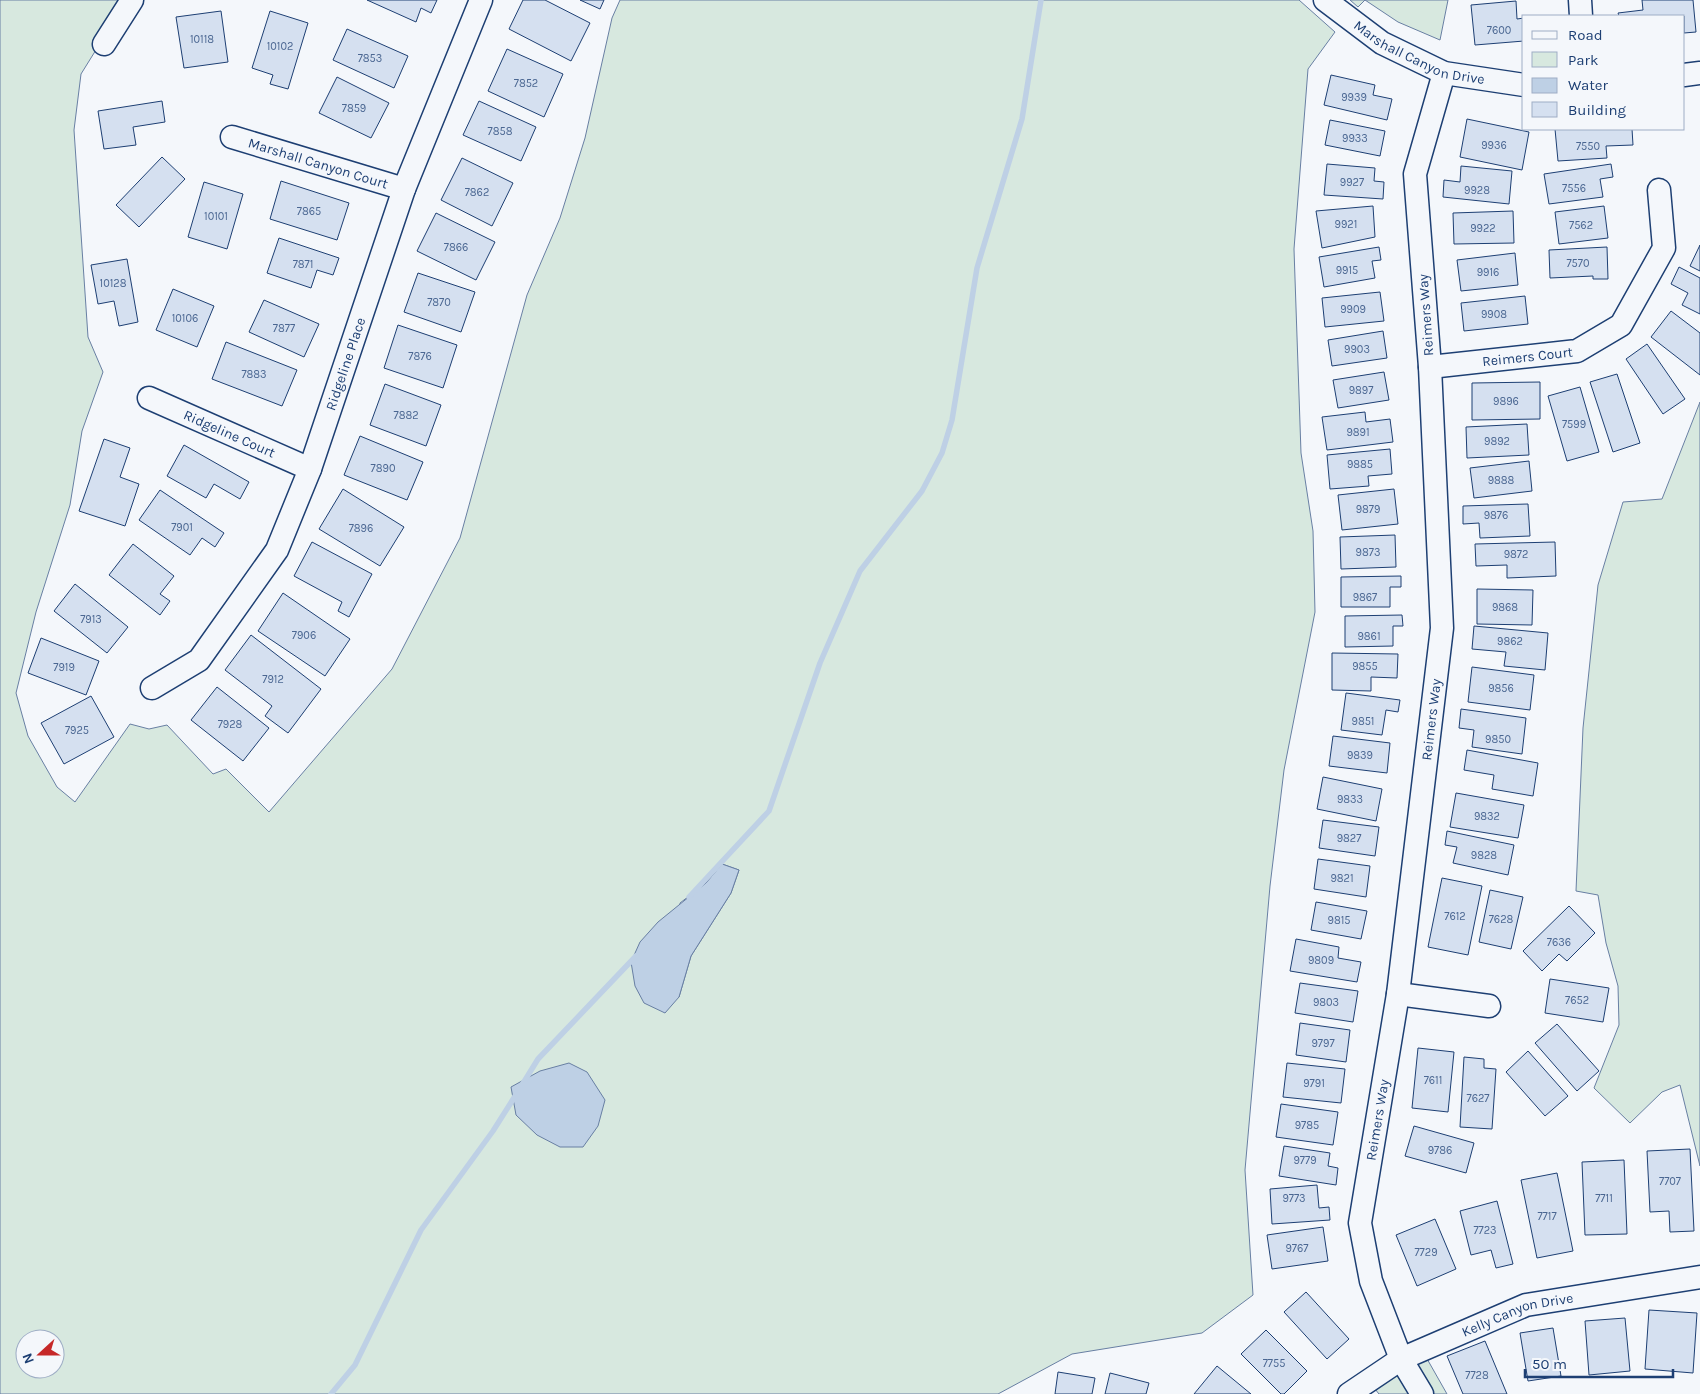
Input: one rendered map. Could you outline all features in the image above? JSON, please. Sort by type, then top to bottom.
[{"type":"street","points":[[104,44],[132,0]]},
{"type":"street","name":"Ridgeline Place","points":[[152,688],[199,660],[277,550],[310,469],[404,188],[481,0]]},
{"type":"street","name":"Marshall Canyon Drive","points":[[1325,0],[1382,43],[1444,73],[1522,85]]},
{"type":"street","points":[[1580,0],[1581,15]]},
{"type":"street","name":"Reimers Way","points":[[1422,1394],[1401,1359],[1371,1281],[1360,1223],[1398,994],[1442,628],[1430,367],[1415,174],[1444,73]]},
{"type":"street","points":[[1685,75],[1700,73]]},
{"type":"street","name":"Marshall Canyon Court","points":[[232,137],[404,188]]},
{"type":"street","name":"Reimers Court","points":[[1430,367],[1577,351],[1621,325],[1664,248],[1659,190]]},
{"type":"street","name":"Ridgeline Court","points":[[150,398],[310,469]]},
{"type":"street","points":[[1398,994],[1489,1006]]},
{"type":"street","name":"Kelly Canyon Drive","points":[[1349,1394],[1401,1359],[1526,1305],[1700,1276]]},
{"type":"green space","points":[[0,0],[127,0],[81,74],[74,130],[88,337],[103,372],[82,431],[70,505],[36,612],[16,693],[28,736],[57,787],[75,802],[130,724],[149,729],[167,725],[213,774],[226,769],[269,812],[392,669],[460,538],[527,295],[560,218],[585,138],[612,18],[620,0],[1299,0],[1335,32],[1308,69],[1294,249],[1301,453],[1313,531],[1315,612],[1284,770],[1270,886],[1245,1170],[1253,1295],[1202,1333],[1072,1354],[998,1394],[0,1394]],"holes":[[[722,864],[739,870],[731,893],[691,956],[679,997],[680,903],[706,883]]]},
{"type":"green space","points":[[1350,0],[1365,0],[1358,7]]},
{"type":"green space","points":[[1365,0],[1448,0],[1440,40],[1398,22]]},
{"type":"green space","points":[[1700,402],[1700,1166],[1680,1085],[1662,1092],[1630,1123],[1594,1088],[1619,1025],[1618,986],[1606,943],[1598,895],[1576,891],[1583,728],[1598,585],[1623,502],[1662,499]]},
{"type":"green space","points":[[1426,1357],[1447,1394],[1379,1394],[1375,1389]]},
{"type":"water","points":[[722,864],[739,870],[731,893],[691,956],[679,997],[665,1013],[644,1003],[635,986],[631,962],[640,942],[658,922],[706,883]]},
{"type":"water","points":[[569,1063],[587,1072],[605,1100],[598,1126],[583,1147],[560,1147],[537,1135],[516,1115],[511,1087],[540,1071]]},
{"type":"building","points":[[367,0],[437,0],[431,13],[421,8],[416,22]]},
{"type":"building","points":[[523,0],[545,0],[590,23],[571,61],[509,29]]},
{"type":"building","points":[[580,0],[604,0],[600,9]]},
{"type":"building","points":[[1642,0],[1693,0],[1696,32],[1685,33],[1685,15],[1619,15],[1618,13],[1643,10]]},
{"type":"building","points":[[1516,1],[1517,19],[1522,18],[1522,41],[1475,45],[1471,5]]},
{"type":"building","points":[[221,11],[228,62],[184,68],[176,17]]},
{"type":"building","points":[[270,11],[308,23],[288,89],[270,84],[273,75],[252,68]]},
{"type":"building","points":[[347,29],[408,56],[394,88],[333,60]]},
{"type":"building","points":[[507,49],[563,74],[544,117],[488,91]]},
{"type":"building","points":[[1331,75],[1375,85],[1373,95],[1392,99],[1387,120],[1324,105]]},
{"type":"building","points":[[337,77],[389,103],[371,138],[319,113]]},
{"type":"building","points":[[162,101],[165,122],[133,127],[136,145],[104,149],[98,111]]},
{"type":"building","points":[[479,101],[536,127],[521,161],[463,135]]},
{"type":"building","points":[[1467,119],[1529,132],[1522,170],[1460,157]]},
{"type":"building","points":[[1330,120],[1385,131],[1380,156],[1325,145]]},
{"type":"building","points":[[1555,130],[1632,130],[1633,145],[1606,146],[1607,158],[1558,161]]},
{"type":"building","points":[[162,157],[185,179],[139,227],[116,205]]},
{"type":"building","points":[[462,158],[513,183],[492,226],[441,200]]},
{"type":"building","points":[[1327,164],[1375,168],[1374,181],[1384,182],[1383,199],[1324,195]]},
{"type":"building","points":[[1611,164],[1613,177],[1600,179],[1603,197],[1549,204],[1544,174]]},
{"type":"building","points":[[1461,166],[1512,171],[1509,204],[1443,197],[1444,180],[1460,182]]},
{"type":"building","points":[[281,181],[349,203],[337,240],[270,219]]},
{"type":"building","points":[[204,182],[243,194],[227,249],[188,237]]},
{"type":"building","points":[[1373,206],[1375,237],[1322,248],[1316,211]]},
{"type":"building","points":[[1604,206],[1608,238],[1559,244],[1555,212]]},
{"type":"building","points":[[1513,211],[1514,243],[1454,244],[1453,213]]},
{"type":"building","points":[[436,213],[495,242],[476,280],[417,251]]},
{"type":"building","points":[[279,238],[339,258],[333,275],[317,270],[311,288],[267,273]]},
{"type":"building","points":[[1700,245],[1700,271],[1690,266]]},
{"type":"building","points":[[1379,247],[1381,260],[1372,261],[1375,278],[1324,287],[1319,257]]},
{"type":"building","points":[[1607,247],[1608,279],[1593,279],[1593,276],[1550,278],[1549,250]]},
{"type":"building","points":[[1515,253],[1518,285],[1461,291],[1457,260]]},
{"type":"building","points":[[127,259],[138,322],[119,326],[114,301],[98,304],[91,265]]},
{"type":"building","points":[[1679,267],[1700,278],[1700,314],[1682,305],[1688,293],[1671,284]]},
{"type":"building","points":[[418,273],[475,292],[461,332],[404,312]]},
{"type":"building","points":[[173,289],[214,306],[197,347],[156,330]]},
{"type":"building","points":[[1380,292],[1384,321],[1325,327],[1322,298]]},
{"type":"building","points":[[1525,296],[1528,324],[1464,331],[1461,303]]},
{"type":"building","points":[[264,300],[319,324],[304,357],[249,332]]},
{"type":"building","points":[[1671,311],[1700,333],[1700,375],[1651,337]]},
{"type":"building","points":[[398,325],[457,345],[443,388],[384,368]]},
{"type":"building","points":[[1383,331],[1387,358],[1332,366],[1328,340]]},
{"type":"building","points":[[226,342],[297,370],[282,406],[212,379]]},
{"type":"building","points":[[1647,344],[1685,399],[1663,414],[1626,359]]},
{"type":"building","points":[[1384,372],[1389,400],[1338,408],[1333,380]]},
{"type":"building","points":[[1617,374],[1640,443],[1613,452],[1590,382]]},
{"type":"building","points":[[1540,382],[1540,419],[1472,420],[1472,383]]},
{"type":"building","points":[[385,384],[441,405],[426,446],[370,425]]},
{"type":"building","points":[[1580,387],[1599,452],[1567,461],[1548,396]]},
{"type":"building","points":[[1365,412],[1366,422],[1390,419],[1393,442],[1327,450],[1322,417]]},
{"type":"building","points":[[1527,424],[1529,455],[1467,458],[1466,427]]},
{"type":"building","points":[[360,436],[423,462],[407,500],[344,475]]},
{"type":"building","points":[[104,439],[130,448],[120,477],[139,484],[125,526],[79,511]]},
{"type":"building","points":[[184,445],[249,482],[240,499],[214,484],[206,498],[167,476]]},
{"type":"building","points":[[1390,449],[1392,474],[1368,476],[1369,486],[1330,489],[1327,455]]},
{"type":"building","points":[[1529,461],[1532,491],[1474,498],[1470,468]]},
{"type":"building","points":[[343,489],[404,527],[380,566],[319,529]]},
{"type":"building","points":[[1394,489],[1398,524],[1342,530],[1338,495]]},
{"type":"building","points":[[160,490],[224,533],[215,547],[202,538],[190,555],[139,520]]},
{"type":"building","points":[[1528,504],[1530,536],[1480,538],[1479,523],[1463,524],[1463,506]]},
{"type":"building","points":[[1395,535],[1396,567],[1341,569],[1340,537]]},
{"type":"building","points":[[312,542],[372,574],[349,617],[338,611],[342,602],[294,576]]},
{"type":"building","points":[[1555,542],[1556,576],[1507,578],[1507,565],[1476,566],[1475,544]]},
{"type":"building","points":[[133,544],[174,576],[160,594],[170,601],[160,615],[109,575]]},
{"type":"building","points":[[1401,576],[1401,587],[1390,587],[1390,607],[1341,607],[1341,577]]},
{"type":"building","points":[[75,584],[128,627],[107,653],[54,611]]},
{"type":"building","points":[[1477,589],[1533,590],[1532,625],[1477,624]]},
{"type":"building","points":[[283,593],[350,639],[325,676],[258,631]]},
{"type":"building","points":[[1402,615],[1403,626],[1393,626],[1393,646],[1345,647],[1345,616]]},
{"type":"building","points":[[1474,626],[1548,633],[1545,670],[1504,666],[1506,652],[1472,649]]},
{"type":"building","points":[[251,635],[321,689],[288,733],[265,716],[272,706],[225,670]]},
{"type":"building","points":[[41,638],[99,661],[86,695],[28,673]]},
{"type":"building","points":[[1332,653],[1398,654],[1397,678],[1371,677],[1371,691],[1332,690]]},
{"type":"building","points":[[1472,667],[1534,675],[1530,710],[1468,702]]},
{"type":"building","points":[[217,687],[269,728],[243,761],[191,720]]},
{"type":"building","points":[[1346,693],[1400,700],[1398,712],[1386,710],[1382,735],[1341,730]]},
{"type":"building","points":[[91,696],[114,737],[64,764],[41,723]]},
{"type":"building","points":[[1461,709],[1526,718],[1522,754],[1472,747],[1474,730],[1459,728]]},
{"type":"building","points":[[1333,736],[1390,743],[1387,773],[1329,766]]},
{"type":"building","points":[[1467,750],[1538,763],[1533,796],[1492,789],[1494,775],[1464,770]]},
{"type":"building","points":[[1323,777],[1382,789],[1376,821],[1317,809]]},
{"type":"building","points":[[1456,793],[1524,805],[1518,838],[1450,827]]},
{"type":"building","points":[[1323,820],[1379,827],[1375,856],[1319,848]]},
{"type":"building","points":[[1447,831],[1514,845],[1508,875],[1453,863],[1457,847],[1445,845]]},
{"type":"building","points":[[1318,859],[1370,866],[1366,897],[1314,889]]},
{"type":"building","points":[[1442,878],[1482,886],[1468,955],[1428,947]]},
{"type":"building","points":[[1490,890],[1523,897],[1511,949],[1479,942]]},
{"type":"building","points":[[1316,902],[1367,911],[1361,939],[1311,930]]},
{"type":"building","points":[[1569,906],[1595,933],[1567,961],[1559,954],[1542,971],[1523,951]]},
{"type":"building","points":[[1296,939],[1339,947],[1338,958],[1361,962],[1357,982],[1290,971]]},
{"type":"building","points":[[1550,979],[1609,988],[1603,1022],[1545,1013]]},
{"type":"building","points":[[1300,983],[1358,991],[1353,1022],[1295,1013]]},
{"type":"building","points":[[1300,1023],[1350,1030],[1346,1062],[1296,1055]]},
{"type":"building","points":[[1557,1024],[1599,1071],[1577,1091],[1535,1043]]},
{"type":"building","points":[[1418,1048],[1454,1052],[1448,1112],[1412,1108]]},
{"type":"building","points":[[1528,1051],[1568,1096],[1545,1116],[1506,1072]]},
{"type":"building","points":[[1464,1057],[1484,1059],[1484,1068],[1496,1069],[1492,1129],[1460,1127]]},
{"type":"building","points":[[1287,1063],[1345,1069],[1341,1103],[1283,1097]]},
{"type":"building","points":[[1281,1104],[1338,1112],[1333,1145],[1276,1137]]},
{"type":"building","points":[[1414,1126],[1474,1143],[1466,1173],[1405,1156]]},
{"type":"building","points":[[1284,1146],[1330,1153],[1328,1166],[1338,1168],[1336,1185],[1279,1176]]},
{"type":"building","points":[[1690,1149],[1694,1231],[1670,1232],[1669,1211],[1650,1212],[1647,1151]]},
{"type":"building","points":[[1624,1160],[1627,1234],[1585,1235],[1582,1162]]},
{"type":"building","points":[[1557,1173],[1573,1251],[1537,1258],[1521,1180]]},
{"type":"building","points":[[1317,1185],[1319,1208],[1329,1207],[1330,1220],[1272,1224],[1270,1189]]},
{"type":"building","points":[[1497,1201],[1513,1264],[1496,1268],[1491,1250],[1471,1255],[1460,1211]]},
{"type":"building","points":[[1435,1219],[1456,1269],[1417,1286],[1396,1235]]},
{"type":"building","points":[[1323,1227],[1328,1261],[1272,1269],[1267,1235]]},
{"type":"building","points":[[1306,1292],[1349,1339],[1327,1359],[1284,1312]]},
{"type":"building","points":[[1649,1310],[1697,1313],[1693,1373],[1645,1369]]},
{"type":"building","points":[[1625,1318],[1630,1371],[1589,1375],[1585,1321]]},
{"type":"building","points":[[1553,1328],[1561,1376],[1528,1381],[1520,1333]]},
{"type":"building","points":[[1266,1330],[1307,1371],[1284,1394],[1281,1394],[1241,1354]]},
{"type":"building","points":[[1485,1341],[1507,1394],[1463,1394],[1447,1356]]},
{"type":"building","points":[[1217,1366],[1251,1394],[1194,1394]]},
{"type":"building","points":[[1058,1372],[1095,1378],[1092,1394],[1055,1394]]},
{"type":"building","points":[[1110,1373],[1149,1383],[1146,1394],[1105,1394]]},
{"type":"waterway","points":[[689,897],[769,811],[820,663],[860,571],[922,491],[942,453],[952,420],[977,268],[1022,119],[1041,0]]},
{"type":"waterway","points":[[522,1085],[538,1059],[636,956]]},
{"type":"waterway","points":[[331,1394],[355,1365],[421,1230],[493,1131],[517,1093]]}]
